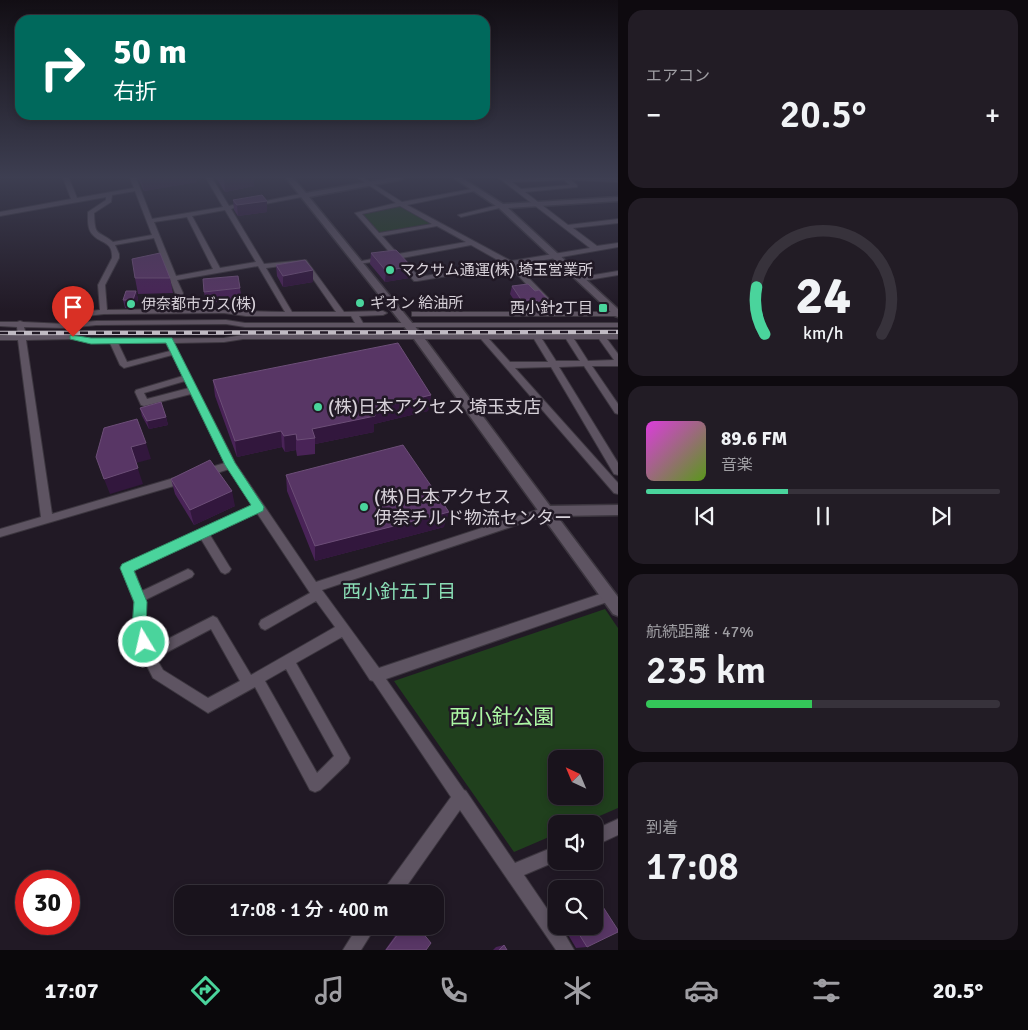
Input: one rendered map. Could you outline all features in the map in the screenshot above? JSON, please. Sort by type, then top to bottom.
[{"type":"street","points":[[91,222],[94,234],[111,244],[114,249],[115,262],[102,281],[104,312]]},
{"type":"street","points":[[151,222],[179,293],[176,312]]},
{"type":"street","points":[[193,222],[216,270]]},
{"type":"street","points":[[235,222],[290,314]]},
{"type":"street","points":[[326,222],[418,337],[614,602],[375,676]]},
{"type":"street","points":[[366,222],[417,279],[512,265],[555,254],[618,245]]},
{"type":"street","points":[[437,222],[512,265],[560,314]]},
{"type":"street","points":[[520,222],[618,314]]},
{"type":"street","points":[[560,222],[595,248]]},
{"type":"street","points":[[566,227],[601,222]]},
{"type":"street","points":[[378,235],[440,224]]},
{"type":"street","points":[[111,244],[156,236]]},
{"type":"street","points":[[359,263],[474,243]]},
{"type":"street","points":[[174,278],[216,270],[304,261],[341,313]]},
{"type":"street","points":[[582,279],[618,273]]},
{"type":"street","points":[[68,326],[74,315],[104,312],[383,313]]},
{"type":"street","points":[[354,314],[358,323]]},
{"type":"street","points":[[415,314],[618,314]]},
{"type":"street","points":[[578,314],[584,324]]},
{"type":"street","points":[[0,324],[68,326],[116,323],[226,322],[245,325],[358,323],[618,324]]},
{"type":"street","points":[[20,324],[47,519]]},
{"type":"street","points":[[0,338],[73,337],[91,341],[113,341],[224,340],[242,337],[618,336]]},
{"type":"street","points":[[483,337],[616,484]]},
{"type":"street","points":[[537,337],[618,470]]},
{"type":"street","points":[[568,337],[618,411]]},
{"type":"street","points":[[600,337],[618,362]]},
{"type":"street","points":[[169,340],[230,465],[315,591],[344,629],[566,950]]},
{"type":"street","points":[[113,341],[124,366],[175,352]]},
{"type":"street","points":[[508,365],[618,362]]},
{"type":"street","points":[[187,378],[139,392],[144,403],[194,390]]},
{"type":"street","points":[[0,532],[230,465]]},
{"type":"street","points":[[258,507],[126,568],[138,598],[139,628],[148,656],[158,674],[208,706],[344,629]]},
{"type":"street","points":[[265,624],[315,591],[546,511],[618,510]]},
{"type":"street","points":[[203,533],[225,569]]},
{"type":"street","points":[[138,598],[188,574]]},
{"type":"street","points":[[148,656],[213,622],[253,681],[315,785],[343,758],[288,661]]},
{"type":"street","points":[[397,885],[460,796]]},
{"type":"street","points":[[603,834],[618,827]]},
{"type":"street","points":[[513,872],[548,857]]},
{"type":"street","points":[[351,950],[362,935]]},
{"type":"green space","points":[[369,222],[430,222],[433,224],[382,233],[378,232]]},
{"type":"green space","name":"西小針公園","points":[[605,609],[618,628],[618,808],[602,815],[548,815],[548,837],[514,852],[394,681]]},
{"type":"building","points":[[396,250],[411,266],[386,271],[371,253]]},
{"type":"building","points":[[160,253],[170,278],[135,278],[132,259]]},
{"type":"building","points":[[305,260],[313,270],[283,276],[276,265]]},
{"type":"building","points":[[238,276],[240,288],[204,292],[203,279]]},
{"type":"building","points":[[528,284],[535,291],[539,290],[550,302],[538,303],[535,299],[522,301],[512,286]]},
{"type":"building","points":[[126,291],[136,291],[133,300],[123,300]]},
{"type":"building","points":[[398,343],[431,395],[373,409],[375,416],[312,429],[315,438],[297,440],[296,434],[284,436],[281,431],[235,441],[213,380]]},
{"type":"building","points":[[161,402],[166,417],[147,421],[140,408]]},
{"type":"building","points":[[137,419],[146,443],[131,447],[138,468],[104,479],[96,457],[104,428]]},
{"type":"building","points":[[403,445],[449,512],[315,546],[286,475]]},
{"type":"building","points":[[210,460],[232,491],[190,510],[171,479]]},
{"type":"building","points":[[603,907],[618,932],[587,947],[580,935],[603,935]]},
{"type":"building","points":[[397,935],[424,935],[431,943],[426,950],[386,950]]},
{"type":"building","points":[[504,945],[507,950],[499,950]]},
{"type":"railway","points":[[0,333],[618,332]]},
{"type":"place","name":"マクサム通運(株) 埼玉営業所","points":[[390,270]]},
{"type":"place","name":"ギオン 給油所","points":[[360,303]]},
{"type":"place","name":"伊奈都市ガス(株)","points":[[131,304]]},
{"type":"place","name":"西小針2丁目","points":[[603,308]]},
{"type":"place","name":"(株)日本アクセス 埼玉支店","points":[[318,407]]},
{"type":"place","name":"(株)日本アクセス 伊奈チルド物流センター","points":[[364,507]]},
{"type":"district","name":"西小針五丁目","points":[[399,591]]},
{"type":"route","points":[[73,337],[91,341],[169,340],[230,465],[258,507],[126,568],[140,602],[139,628],[144,642]]}]
